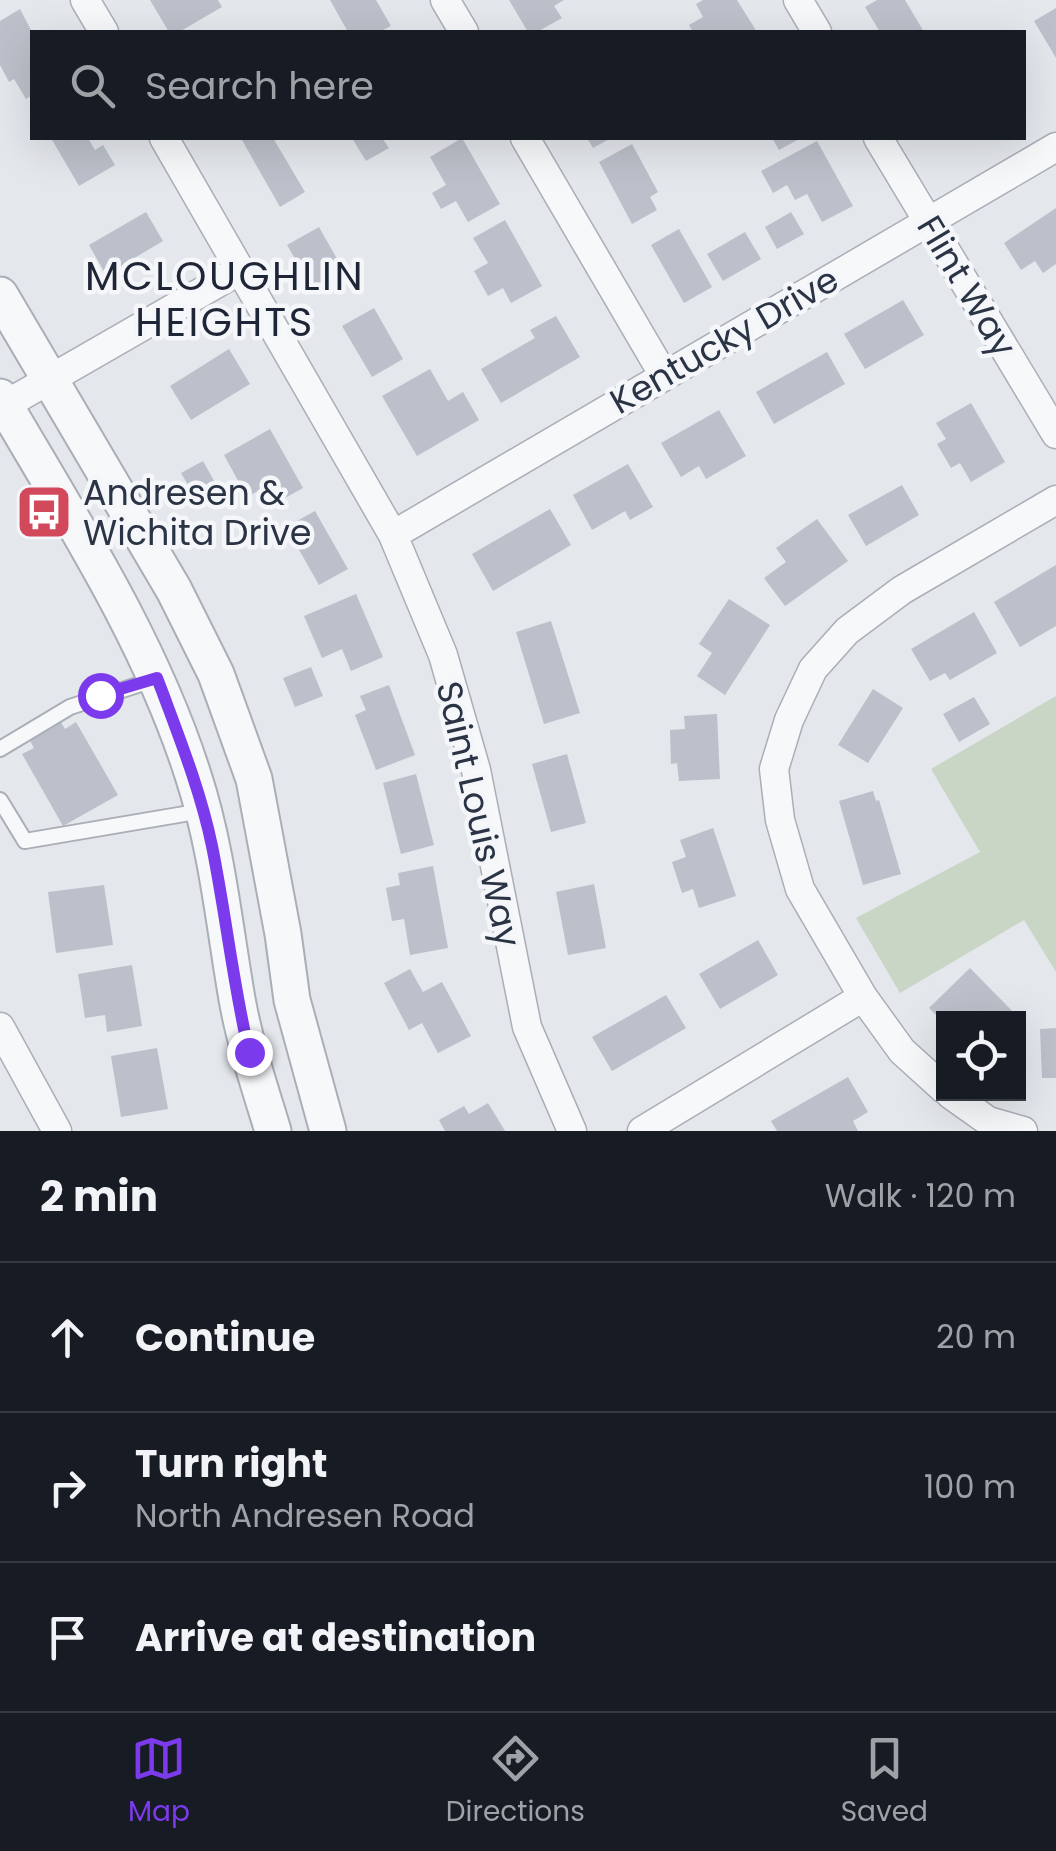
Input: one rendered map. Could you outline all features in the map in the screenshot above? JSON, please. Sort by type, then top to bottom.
[{"type":"street","points":[[85,0],[103,30]]},
{"type":"street","points":[[445,0],[463,30]]},
{"type":"street","points":[[798,0],[816,30]]},
{"type":"street","name":"Saint Louis Way","points":[[165,140],[393,535],[443,655],[476,770],[527,1027],[572,1131]]},
{"type":"street","points":[[526,140],[663,374]]},
{"type":"street","name":"Flint Way","points":[[879,140],[1056,434]]},
{"type":"street","name":"Kentucky Drive","points":[[393,535],[1056,147]]},
{"type":"street","points":[[240,270],[2,404],[130,622],[157,678],[194,776],[228,935],[237,1000],[273,1131]]},
{"type":"street","points":[[0,296],[174,590],[216,674],[257,795],[284,934],[292,1000],[328,1131]]},
{"type":"street","points":[[936,1082],[902,1051],[863,997],[800,889],[780,820],[774,769],[788,720],[813,670],[847,631],[902,590],[1056,500]]},
{"type":"street","points":[[642,1131],[863,997]]},
{"type":"street","points":[[0,1027],[57,1131]]},
{"type":"street","points":[[960,1101],[988,1120],[1023,1131]]},
{"type":"lane","points":[[0,750],[70,707],[157,678]]},
{"type":"lane","points":[[0,800],[24,841],[203,811]]},
{"type":"green space","points":[[1056,696],[1056,972],[1024,920],[900,993],[856,918],[980,852],[931,769]]},
{"type":"building","points":[[150,0],[218,0],[222,7],[182,30],[168,30]]},
{"type":"building","points":[[330,0],[376,0],[391,26],[383,30],[347,30]]},
{"type":"building","points":[[509,0],[564,0],[554,6],[562,18],[541,30],[527,30]]},
{"type":"building","points":[[703,0],[737,0],[756,30],[692,30],[689,25],[703,17],[696,4]]},
{"type":"building","points":[[877,0],[905,0],[923,30],[879,30],[865,7]]},
{"type":"building","points":[[1056,8],[1056,58],[1034,21]]},
{"type":"building","points":[[20,9],[31,30],[30,96],[26,99],[14,79],[9,82],[0,65],[0,21]]},
{"type":"building","points":[[52,140],[89,140],[95,150],[103,145],[115,165],[79,186]]},
{"type":"building","points":[[242,140],[274,140],[305,192],[280,207]]},
{"type":"building","points":[[353,140],[383,140],[389,148],[366,161]]},
{"type":"building","points":[[463,140],[500,204],[468,222],[456,201],[441,209],[432,193],[446,185],[430,157]]},
{"type":"building","points":[[588,140],[607,140],[593,148]]},
{"type":"building","points":[[773,140],[797,140],[779,150]]},
{"type":"building","points":[[817,141],[853,206],[822,222],[807,194],[795,200],[787,185],[773,193],[761,171]]},
{"type":"building","points":[[632,144],[658,192],[650,197],[657,210],[632,224],[599,162]]},
{"type":"building","points":[[1056,208],[1056,264],[1043,273],[1035,261],[1021,270],[1004,243]]},
{"type":"building","points":[[146,212],[163,241],[106,275],[89,245]]},
{"type":"building","points":[[791,212],[804,234],[777,249],[765,227]]},
{"type":"building","points":[[505,220],[542,286],[511,303],[503,288],[488,296],[474,271],[488,263],[473,238]]},
{"type":"building","points":[[319,227],[345,273],[314,291],[287,245]]},
{"type":"building","points":[[679,229],[712,287],[684,303],[651,245]]},
{"type":"building","points":[[745,232],[761,259],[723,281],[707,254]]},
{"type":"building","points":[[903,300],[924,335],[865,369],[844,334]]},
{"type":"building","points":[[374,308],[403,359],[372,377],[342,326]]},
{"type":"building","points":[[556,316],[580,357],[501,403],[481,369],[535,338],[530,330]]},
{"type":"building","points":[[229,349],[250,384],[191,420],[170,386]]},
{"type":"building","points":[[827,352],[845,384],[774,424],[756,392]]},
{"type":"building","points":[[430,369],[448,401],[463,392],[479,420],[417,456],[382,396]]},
{"type":"building","points":[[971,403],[1005,462],[971,482],[960,463],[951,468],[937,444],[946,439],[936,423]]},
{"type":"building","points":[[719,410],[746,456],[706,479],[699,466],[681,477],[661,443]]},
{"type":"building","points":[[270,429],[303,488],[274,504],[265,487],[247,497],[224,455]]},
{"type":"building","points":[[203,461],[222,495],[201,507],[181,473]]},
{"type":"building","points":[[628,464],[653,507],[630,520],[625,511],[592,530],[573,495]]},
{"type":"building","points":[[902,485],[919,515],[866,546],[848,515]]},
{"type":"building","points":[[550,509],[571,545],[493,591],[472,554]]},
{"type":"building","points":[[315,511],[348,569],[319,585],[286,527]]},
{"type":"building","points":[[817,519],[848,561],[785,606],[764,578],[786,562],[776,548]]},
{"type":"building","points":[[1056,565],[1056,626],[1020,647],[994,602]]},
{"type":"building","points":[[356,594],[383,657],[351,671],[342,649],[322,658],[304,616]]},
{"type":"building","points":[[729,599],[770,625],[725,695],[697,676],[712,653],[699,644]]},
{"type":"building","points":[[974,612],[997,653],[950,680],[945,673],[930,681],[911,649]]},
{"type":"building","points":[[551,621],[580,713],[544,724],[516,632]]},
{"type":"building","points":[[311,667],[323,696],[295,707],[283,678]]},
{"type":"building","points":[[389,685],[415,755],[376,770],[355,715],[366,710],[360,696]]},
{"type":"building","points":[[873,689],[903,708],[868,763],[838,745]]},
{"type":"building","points":[[974,697],[990,724],[959,742],[943,714]]},
{"type":"building","points":[[717,714],[720,779],[679,781],[677,763],[671,764],[670,730],[685,729],[684,716]]},
{"type":"building","points":[[59,719],[65,729],[76,722],[118,795],[63,826],[22,754],[34,748],[28,737]]},
{"type":"building","points":[[567,754],[586,823],[551,832],[532,764]]},
{"type":"building","points":[[416,774],[434,845],[401,854],[383,783]]},
{"type":"building","points":[[873,791],[901,874],[863,885],[839,801]]},
{"type":"building","points":[[713,828],[736,896],[699,908],[693,889],[682,893],[672,862],[686,857],[680,840]]},
{"type":"building","points":[[433,866],[448,948],[410,955],[404,919],[392,921],[386,888],[400,885],[398,873]]},
{"type":"building","points":[[594,884],[606,948],[568,955],[556,892]]},
{"type":"building","points":[[104,885],[113,945],[56,953],[48,892]]},
{"type":"building","points":[[758,940],[778,975],[720,1009],[699,974]]},
{"type":"building","points":[[132,965],[142,1026],[107,1032],[105,1015],[85,1018],[78,974]]},
{"type":"building","points":[[970,968],[1012,1011],[936,1011],[936,1015],[929,1008]]},
{"type":"building","points":[[410,969],[423,992],[442,982],[471,1036],[438,1053],[422,1023],[409,1030],[384,983]]},
{"type":"building","points":[[666,995],[686,1028],[612,1071],[592,1037]]},
{"type":"building","points":[[1056,1028],[1056,1078],[1042,1078],[1040,1029]]},
{"type":"building","points":[[157,1048],[168,1109],[121,1117],[111,1056]]},
{"type":"building","points":[[848,1077],[868,1112],[853,1121],[858,1131],[777,1131],[771,1121]]},
{"type":"building","points":[[488,1103],[505,1131],[445,1131],[439,1120],[464,1106],[469,1114]]},
{"type":"place","name":"Andresen & Wichita Drive","points":[[44,512]]},
{"type":"district","name":"MCLOUGHLIN HEIGHTS","points":[[225,299]]},
{"type":"route","points":[[100,695],[157,678],[194,776],[211,842],[249,1052]]}]
